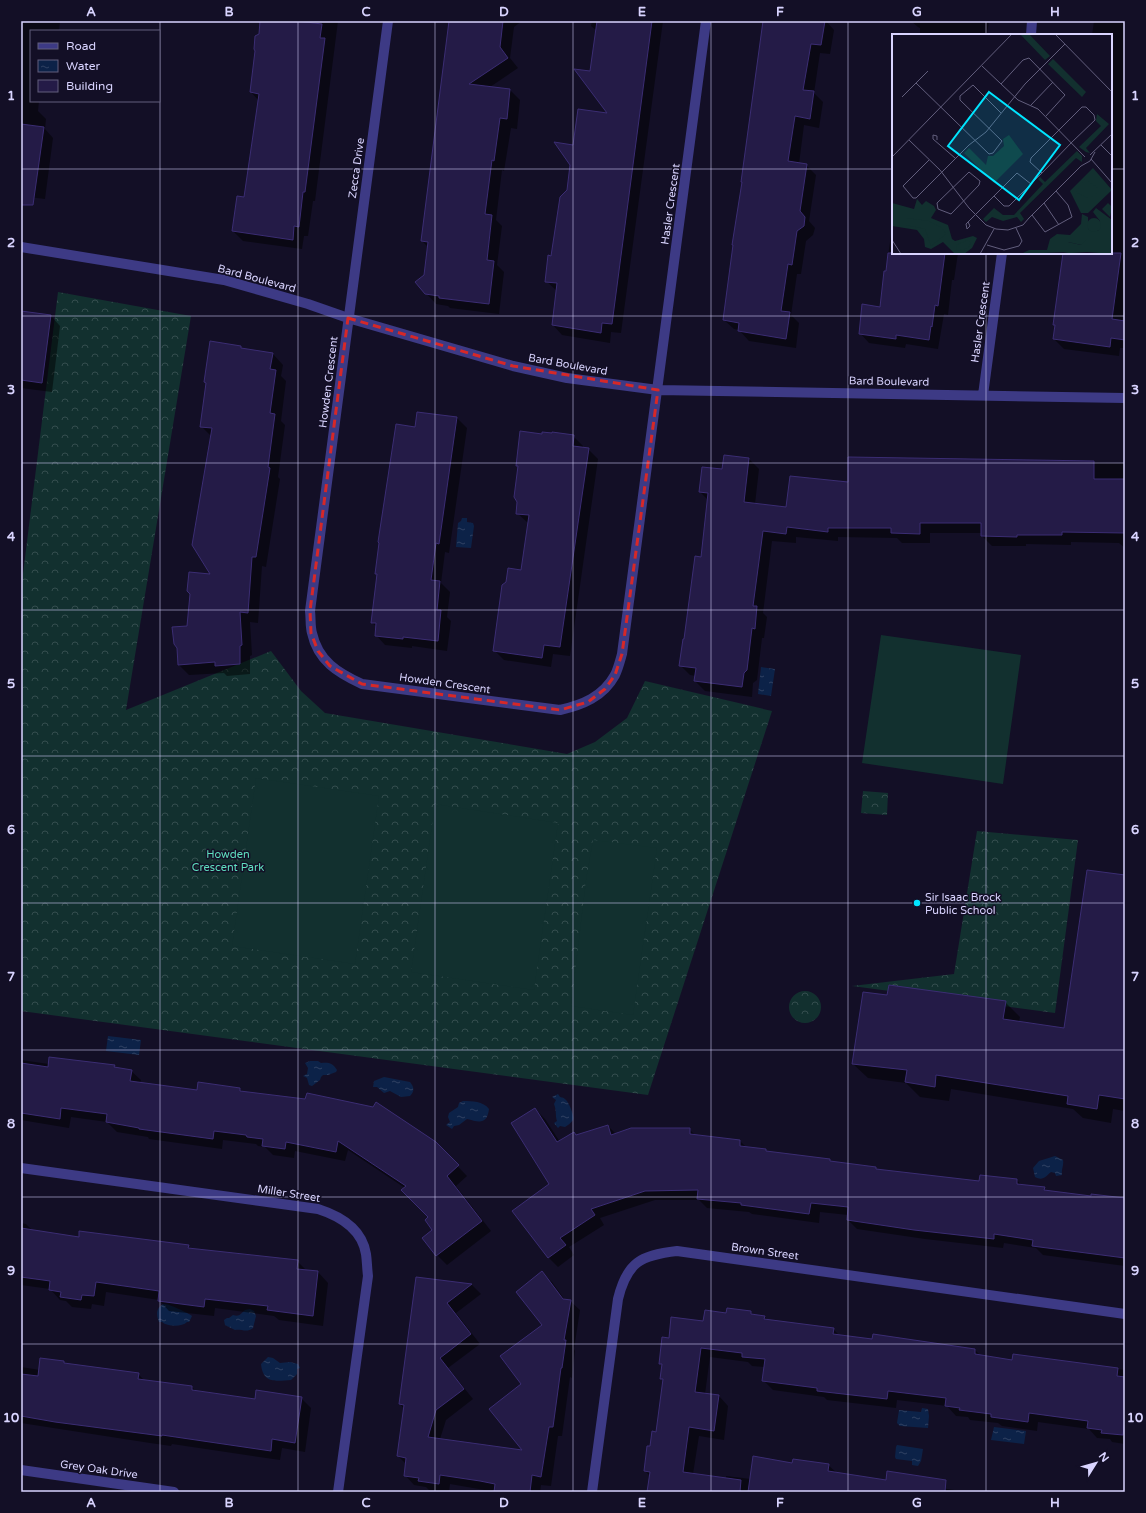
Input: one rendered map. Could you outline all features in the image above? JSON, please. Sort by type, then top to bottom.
[{"type":"street","name":"Zecca Drive","points":[[348,318],[388,21]]},
{"type":"street","name":"Hasler Crescent","points":[[658,390],[706,21]]},
{"type":"street","points":[[1031,34],[1032,21]]},
{"type":"street","name":"Bard Boulevard","points":[[21,247],[224,280],[512,366],[568,378],[658,390],[1125,398]]},
{"type":"street","name":"Hasler Crescent","points":[[983,395],[1002,254]]},
{"type":"street","name":"Howden Crescent","points":[[348,318],[310,611],[312,633],[318,650],[330,666],[345,677],[362,684],[560,710],[588,702],[605,688],[615,675],[622,654],[658,390]]},
{"type":"street","name":"Miller Street","points":[[21,1168],[318,1209],[335,1214],[358,1234],[366,1252],[368,1276],[338,1492]]},
{"type":"street","name":"Brown Street","points":[[592,1492],[618,1299],[622,1282],[632,1268],[645,1257],[677,1251],[1125,1314]]},
{"type":"street","name":"Grey Oak Drive","points":[[21,1470],[174,1492]]},
{"type":"highlighted area","points":[[348,318],[513,366],[658,390],[622,654],[615,675],[605,689],[588,702],[560,710],[362,684],[330,666],[318,651],[311,633],[310,611]]},
{"type":"green space","name":"Howden Crescent Park","points":[[58,292],[191,316],[126,710],[271,651],[301,691],[325,713],[567,754],[595,742],[627,718],[645,681],[772,711],[648,1095],[21,1011],[21,590]]},
{"type":"green space","points":[[881,635],[1021,655],[1003,784],[862,763]]},
{"type":"green space","points":[[256,778],[379,796],[355,964],[232,946]]},
{"type":"green space","points":[[863,791],[888,793],[887,815],[861,813]]},
{"type":"green space","points":[[435,804],[558,823],[534,990],[411,972]]},
{"type":"green space","points":[[977,831],[1078,840],[1055,1013],[852,986],[954,974]]},
{"type":"green space","points":[[593,840],[657,848],[633,1015],[571,1006],[586,880]]},
{"type":"green space","points":[[805,991],[811,992],[818,998],[821,1007],[820,1013],[814,1020],[805,1023],[799,1022],[792,1016],[789,1007],[790,1001],[796,994]]},
{"type":"water","points":[[462,518],[467,518],[467,522],[473,523],[474,526],[471,548],[456,547],[458,523]]},
{"type":"water","points":[[761,667],[775,669],[771,696],[758,694]]},
{"type":"water","points":[[108,1036],[141,1040],[139,1055],[106,1051]]},
{"type":"water","points":[[310,1061],[330,1064],[337,1070],[336,1072],[328,1075],[323,1075],[320,1080],[312,1086],[309,1085],[307,1078],[303,1076],[307,1074],[308,1068],[305,1063]]},
{"type":"water","points":[[384,1077],[410,1082],[413,1087],[413,1092],[410,1096],[401,1097],[390,1091],[384,1093],[377,1087],[373,1087],[374,1081]]},
{"type":"water","points":[[558,1094],[567,1102],[573,1116],[573,1120],[565,1127],[560,1126],[558,1128],[554,1123],[557,1121],[554,1104],[556,1100],[552,1097]]},
{"type":"water","points":[[463,1101],[474,1101],[484,1104],[489,1109],[488,1114],[482,1121],[467,1119],[459,1125],[454,1126],[452,1129],[446,1125],[450,1122],[448,1117],[449,1113],[458,1107],[459,1103]]},
{"type":"water","points":[[1055,1156],[1063,1160],[1062,1175],[1056,1176],[1055,1173],[1051,1172],[1042,1178],[1035,1177],[1033,1168],[1039,1161]]},
{"type":"water","points":[[164,1304],[192,1316],[189,1322],[175,1326],[159,1322],[157,1312],[159,1307]]},
{"type":"water","points":[[250,1309],[254,1311],[256,1316],[253,1328],[247,1331],[235,1330],[225,1325],[224,1320],[227,1318],[233,1315],[239,1315],[245,1310]]},
{"type":"water","points":[[268,1357],[273,1358],[280,1363],[290,1362],[298,1364],[300,1368],[297,1369],[297,1374],[291,1380],[271,1380],[264,1375],[261,1364]]},
{"type":"water","points":[[922,1408],[928,1409],[928,1428],[900,1426],[897,1423],[899,1410],[921,1412]]},
{"type":"water","points":[[994,1427],[1026,1431],[1024,1444],[991,1440]]},
{"type":"water","points":[[897,1445],[923,1449],[921,1461],[918,1466],[912,1465],[912,1461],[896,1459]]},
{"type":"building","points":[[260,21],[297,21],[322,24],[320,38],[325,38],[305,192],[303,192],[299,227],[294,226],[293,240],[232,231],[237,196],[244,197],[259,94],[250,92],[255,51],[255,36],[259,34]]},
{"type":"building","points":[[449,21],[503,21],[500,47],[508,58],[469,84],[510,89],[507,119],[500,118],[494,161],[492,160],[485,214],[492,215],[487,260],[494,261],[489,304],[439,298],[439,296],[425,294],[415,282],[424,275],[428,242],[421,241]]},
{"type":"building","points":[[597,21],[652,21],[612,324],[602,323],[601,333],[552,325],[557,283],[545,282],[548,255],[551,256],[560,197],[567,190],[570,165],[554,142],[573,145],[578,109],[607,113],[574,69],[590,71]]},
{"type":"building","points":[[763,21],[825,21],[821,45],[811,44],[803,90],[814,91],[810,119],[795,116],[788,161],[807,164],[800,211],[805,217],[804,226],[797,231],[792,265],[788,264],[781,311],[790,312],[786,339],[738,331],[739,323],[723,320]]},
{"type":"building","points":[[21,124],[44,127],[33,205],[21,205]]},
{"type":"building","points":[[888,253],[945,254],[938,306],[935,305],[929,340],[896,335],[896,339],[859,334],[862,304],[880,307],[884,271],[886,271]]},
{"type":"building","points":[[1121,253],[1112,319],[1125,321],[1125,340],[1111,338],[1110,347],[1053,339],[1055,325],[1053,325],[1063,254]]},
{"type":"building","points":[[21,311],[51,315],[42,383],[21,380]]},
{"type":"building","points":[[210,341],[273,353],[270,369],[276,370],[270,413],[275,414],[268,467],[270,468],[256,557],[252,557],[248,613],[240,612],[242,645],[240,646],[240,664],[215,666],[215,662],[178,665],[177,648],[174,644],[172,627],[187,626],[190,594],[187,591],[189,572],[210,574],[192,545],[212,428],[200,427],[206,383],[204,382]]},
{"type":"building","points":[[417,412],[457,417],[439,544],[436,543],[431,580],[440,581],[437,610],[441,610],[438,641],[403,637],[403,639],[375,636],[376,623],[371,623],[377,574],[375,574],[378,542],[396,424],[415,427]]},
{"type":"building","points":[[520,431],[542,434],[542,432],[552,432],[574,435],[573,446],[589,448],[560,647],[544,645],[542,658],[493,651],[502,585],[506,582],[508,568],[521,570],[529,515],[516,514],[517,502],[514,497]]},
{"type":"building","points":[[724,455],[749,458],[744,502],[786,507],[790,476],[848,482],[848,457],[1094,461],[1094,479],[1125,479],[1125,533],[1062,532],[1062,535],[1017,535],[1017,537],[981,536],[981,523],[920,523],[920,534],[891,533],[891,528],[828,528],[828,532],[787,527],[786,534],[763,531],[753,606],[757,606],[755,629],[752,628],[747,670],[744,673],[742,687],[694,681],[696,668],[679,666],[695,556],[701,557],[708,493],[699,492],[702,467],[722,469]]},
{"type":"building","points":[[1087,870],[1125,875],[1125,1099],[1099,1095],[1097,1109],[1067,1104],[1068,1096],[936,1075],[935,1087],[905,1082],[907,1070],[852,1064],[863,992],[887,995],[889,985],[1006,1001],[1003,1019],[1064,1028]]},
{"type":"building","points":[[49,1057],[115,1065],[114,1067],[132,1070],[130,1081],[197,1090],[198,1082],[240,1088],[240,1091],[305,1099],[307,1093],[373,1107],[376,1102],[436,1142],[459,1165],[447,1176],[482,1221],[436,1256],[422,1238],[432,1230],[425,1220],[428,1217],[401,1190],[406,1186],[338,1141],[336,1152],[286,1142],[285,1149],[262,1146],[263,1139],[247,1137],[246,1135],[214,1131],[213,1139],[139,1129],[106,1122],[107,1114],[61,1108],[60,1119],[21,1113],[21,1063],[48,1067]]},
{"type":"building","points":[[535,1108],[557,1142],[574,1132],[576,1135],[608,1125],[611,1135],[631,1128],[690,1128],[690,1134],[740,1140],[740,1146],[766,1149],[766,1151],[830,1159],[830,1161],[876,1167],[876,1169],[979,1181],[980,1175],[1017,1179],[1017,1184],[1045,1187],[1044,1190],[1091,1196],[1091,1194],[1125,1198],[1125,1258],[1032,1246],[1033,1240],[994,1234],[994,1239],[914,1230],[847,1220],[848,1207],[811,1203],[809,1214],[741,1205],[741,1203],[697,1199],[698,1190],[645,1191],[591,1209],[595,1215],[560,1238],[566,1245],[548,1258],[512,1211],[549,1184],[511,1123]]},
{"type":"building","points":[[21,1228],[79,1237],[79,1231],[189,1245],[188,1248],[298,1260],[297,1269],[318,1271],[313,1316],[267,1310],[268,1306],[205,1299],[204,1307],[158,1301],[159,1291],[96,1282],[94,1296],[82,1295],[81,1300],[60,1297],[61,1292],[49,1290],[50,1281],[21,1277]]},
{"type":"building","points":[[542,1271],[563,1299],[571,1300],[564,1340],[566,1340],[553,1427],[549,1427],[541,1477],[532,1475],[530,1492],[494,1492],[495,1484],[480,1481],[440,1475],[439,1484],[418,1481],[419,1478],[404,1476],[406,1458],[397,1456],[404,1405],[399,1404],[416,1277],[472,1284],[447,1303],[471,1334],[440,1358],[464,1389],[436,1410],[428,1437],[522,1450],[489,1409],[521,1384],[500,1356],[542,1325],[516,1292]]},
{"type":"building","points":[[727,1308],[751,1311],[751,1314],[765,1316],[764,1319],[834,1328],[833,1334],[872,1339],[873,1334],[975,1349],[975,1354],[1012,1360],[1013,1354],[1118,1368],[1117,1376],[1125,1377],[1125,1418],[1123,1435],[1101,1433],[1102,1430],[1087,1428],[1088,1421],[1029,1413],[1028,1422],[991,1417],[991,1414],[959,1410],[960,1408],[945,1406],[946,1398],[888,1391],[887,1399],[817,1391],[817,1388],[762,1381],[765,1359],[742,1357],[742,1353],[701,1348],[695,1392],[719,1395],[714,1431],[689,1427],[683,1472],[741,1480],[740,1492],[647,1492],[650,1472],[644,1471],[647,1446],[650,1446],[652,1431],[656,1432],[663,1379],[660,1379],[662,1364],[659,1364],[662,1337],[669,1338],[671,1317],[703,1321],[705,1310],[726,1313]]},
{"type":"building","points":[[40,1358],[64,1361],[64,1363],[139,1373],[138,1379],[192,1386],[192,1390],[255,1399],[256,1390],[302,1397],[295,1443],[272,1439],[271,1451],[162,1435],[55,1422],[21,1416],[21,1374],[38,1376]]},
{"type":"building","points":[[753,1456],[792,1463],[793,1459],[829,1464],[828,1471],[886,1480],[887,1471],[946,1480],[945,1492],[748,1492]]},
{"type":"place","name":"Sir Isaac Brock Public School","points":[[917,903]]}]
